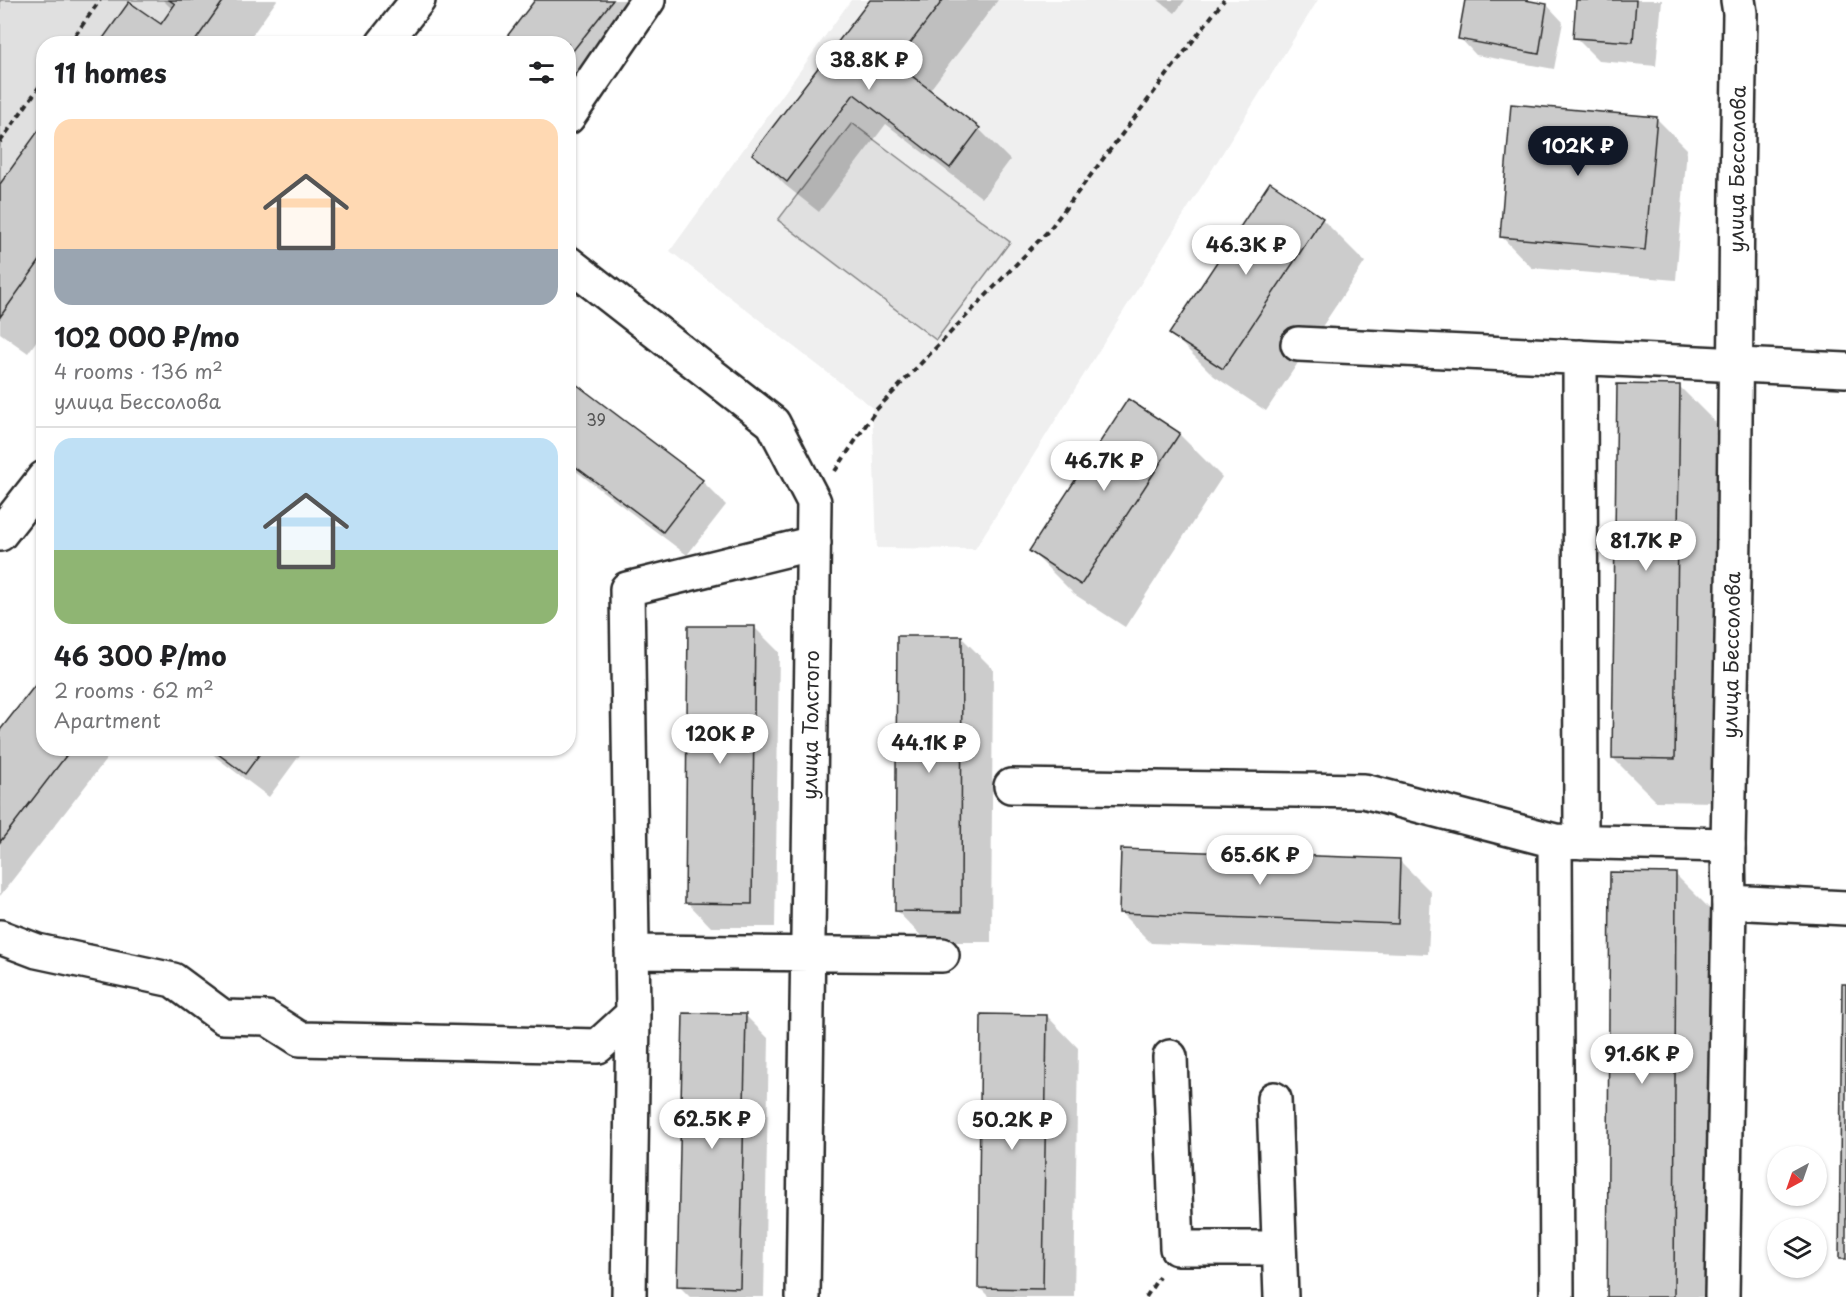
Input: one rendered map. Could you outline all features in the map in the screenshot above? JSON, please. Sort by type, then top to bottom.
[{"type":"street","points":[[389,36],[418,0]]},
{"type":"street","points":[[576,105],[648,0]]},
{"type":"street","name":"улица Бессолова","points":[[1722,1297],[1730,902],[1728,845],[1739,6]]},
{"type":"street","name":"улица Толстого","points":[[576,269],[773,423],[814,502],[803,1297]]},
{"type":"street","points":[[1299,344],[1846,370]]},
{"type":"street","points":[[1557,1297],[1580,357]]},
{"type":"street","points":[[0,534],[36,488]]},
{"type":"street","points":[[629,1297],[633,1014],[627,589],[814,543]]},
{"type":"street","points":[[1011,786],[1364,791],[1568,842],[1728,845]]},
{"type":"street","points":[[1730,902],[1846,908]]},
{"type":"street","points":[[0,936],[37,951],[173,980],[223,1017],[267,1018],[300,1040],[598,1046],[633,1014]]},
{"type":"street","points":[[632,952],[942,955]]},
{"type":"street","points":[[1170,1057],[1177,1248],[1279,1248]]},
{"type":"street","points":[[1274,1099],[1281,1297]]},
{"type":"path","points":[[75,36],[100,0]]},
{"type":"path","points":[[814,502],[876,410],[1049,230],[1224,0]]},
{"type":"path","points":[[0,142],[36,91]]},
{"type":"shaded area","points":[[0,0],[224,0],[198,36],[36,36],[36,265],[0,317]]},
{"type":"shaded area","points":[[851,0],[1318,0],[975,549],[877,548],[872,407],[670,251]]},
{"type":"shaded area","points":[[852,123],[1010,242],[936,340],[778,220]]},
{"type":"building","points":[[169,0],[224,0],[199,36],[105,36],[129,2],[161,24],[175,4]]},
{"type":"building","points":[[535,0],[613,0],[576,47],[576,36],[507,36]]},
{"type":"building","points":[[870,0],[943,0],[895,63],[980,128],[950,168],[854,94],[787,182],[752,154]]},
{"type":"building","points":[[1465,0],[1525,0],[1547,4],[1539,54],[1458,39]]},
{"type":"building","points":[[1576,0],[1636,0],[1633,42],[1573,38]]},
{"type":"building","points":[[1511,104],[1657,117],[1645,250],[1500,237]]},
{"type":"building","points":[[36,134],[36,266],[0,317],[0,184]]},
{"type":"building","points":[[1270,182],[1323,218],[1223,369],[1169,334]]},
{"type":"building","points":[[576,384],[703,480],[663,532],[576,467]]},
{"type":"building","points":[[1617,384],[1680,385],[1675,759],[1612,758]]},
{"type":"building","points":[[1128,399],[1180,433],[1081,585],[1029,551]]},
{"type":"building","points":[[688,626],[755,626],[752,904],[685,903]]},
{"type":"building","points":[[897,636],[962,636],[961,912],[895,911]]},
{"type":"building","points":[[36,684],[36,756],[66,756],[0,842],[0,730]]},
{"type":"building","points":[[221,756],[258,756],[245,774]]},
{"type":"building","points":[[1121,849],[1400,859],[1398,924],[1119,913]]},
{"type":"building","points":[[1610,872],[1676,873],[1674,1297],[1607,1297]]},
{"type":"building","points":[[1842,984],[1846,984],[1846,1259],[1839,1259]]},
{"type":"building","points":[[683,1013],[746,1014],[740,1288],[677,1286]]},
{"type":"building","points":[[981,1014],[1047,1015],[1043,1289],[978,1288]]}]
